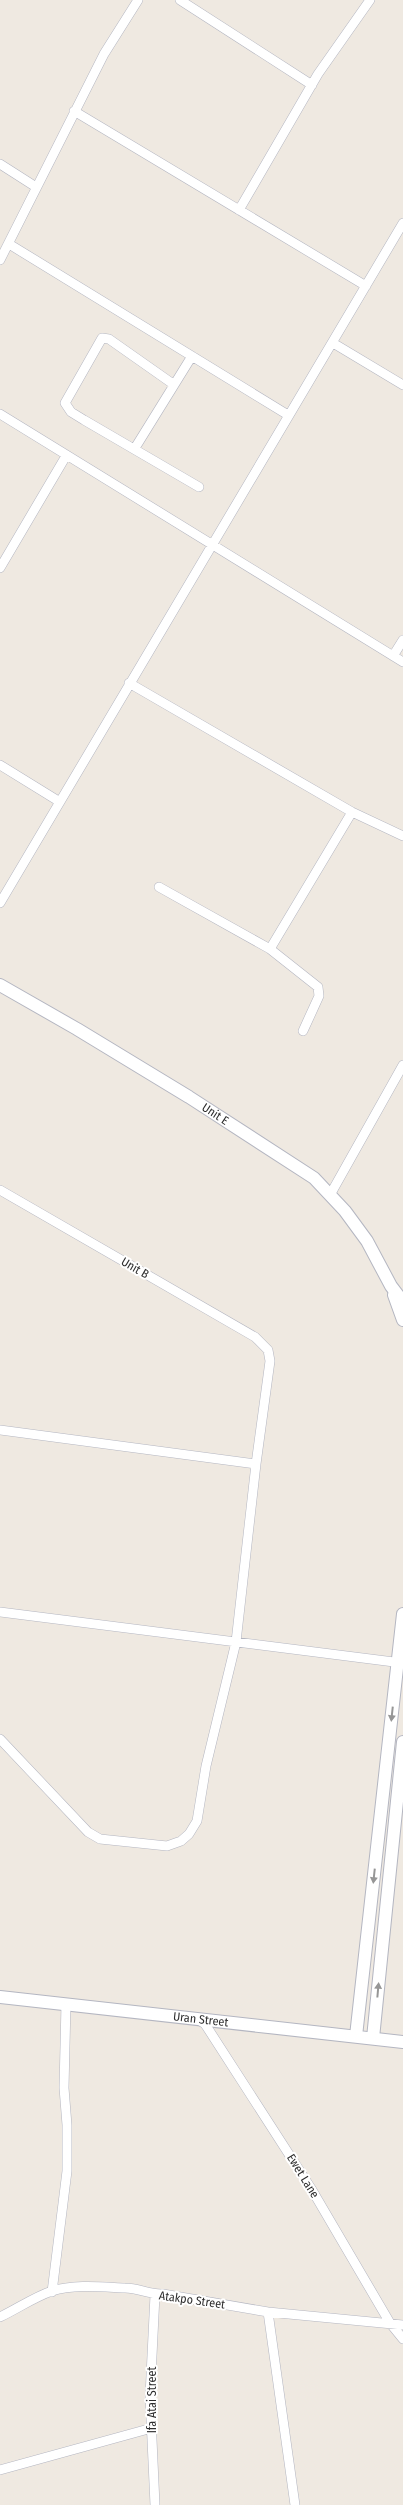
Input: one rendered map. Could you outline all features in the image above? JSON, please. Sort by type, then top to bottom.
[{"type":"street","points":[[0,260],[104,54],[138,0]]},
{"type":"street","points":[[180,0],[312,85]]},
{"type":"street","points":[[239,210],[312,85],[370,0]]},
{"type":"street","points":[[74,111],[366,286]]},
{"type":"street","points":[[0,164],[36,187]]},
{"type":"street","points":[[0,903],[288,415],[402,226]]},
{"type":"street","points":[[9,244],[288,415]]},
{"type":"street","points":[[173,384],[109,339],[102,338],[65,404],[71,412],[199,487]]},
{"type":"street","points":[[333,343],[403,385]]},
{"type":"street","points":[[135,448],[192,356]]},
{"type":"street","points":[[0,414],[211,546],[403,662]]},
{"type":"street","points":[[0,568],[66,456]]},
{"type":"street","points":[[393,656],[403,640]]},
{"type":"street","points":[[129,683],[352,812],[403,836]]},
{"type":"street","points":[[0,765],[60,802]]},
{"type":"street","points":[[270,949],[352,812]]},
{"type":"street","points":[[159,887],[270,949],[318,987],[319,996],[303,1031]]},
{"type":"street","name":"Unit E","points":[[0,985],[78,1029],[298,1166],[345,1211],[367,1241],[391,1286]]},
{"type":"street","points":[[330,1195],[403,1065]]},
{"type":"street","name":"Unit B","points":[[0,1190],[255,1337],[268,1350],[270,1361],[256,1464]]},
{"type":"street","points":[[391,1286],[403,1302]]},
{"type":"street","points":[[391,1286],[403,1320]]},
{"type":"street","points":[[0,1430],[256,1464],[236,1642],[206,1766],[197,1820],[189,1834],[181,1841],[167,1846],[100,1839],[88,1832],[0,1739]]},
{"type":"street","points":[[0,1612],[400,1663]]},
{"type":"street","points":[[356,2036],[400,1663],[403,1614]]},
{"type":"street","points":[[373,2038],[399,1813],[403,1742]]},
{"type":"street","name":"Uran Street","points":[[0,1997],[403,2042]]},
{"type":"street","points":[[52,2292],[67,2171],[67,2125],[64,2088],[66,2004]]},
{"type":"street","name":"Ewet Lane","points":[[196,2018],[205,2024],[307,2182],[390,2323],[403,2339]]},
{"type":"street","name":"Atakpo Street","points":[[0,2317],[52,2292],[72,2287],[102,2287],[134,2288],[155,2294],[268,2312],[403,2325]]},
{"type":"street","name":"Ifa Atai Street","points":[[155,2294],[150,2396],[155,2505]]},
{"type":"street","points":[[268,2312],[295,2505]]},
{"type":"street","points":[[0,2470],[152,2428]]}]
